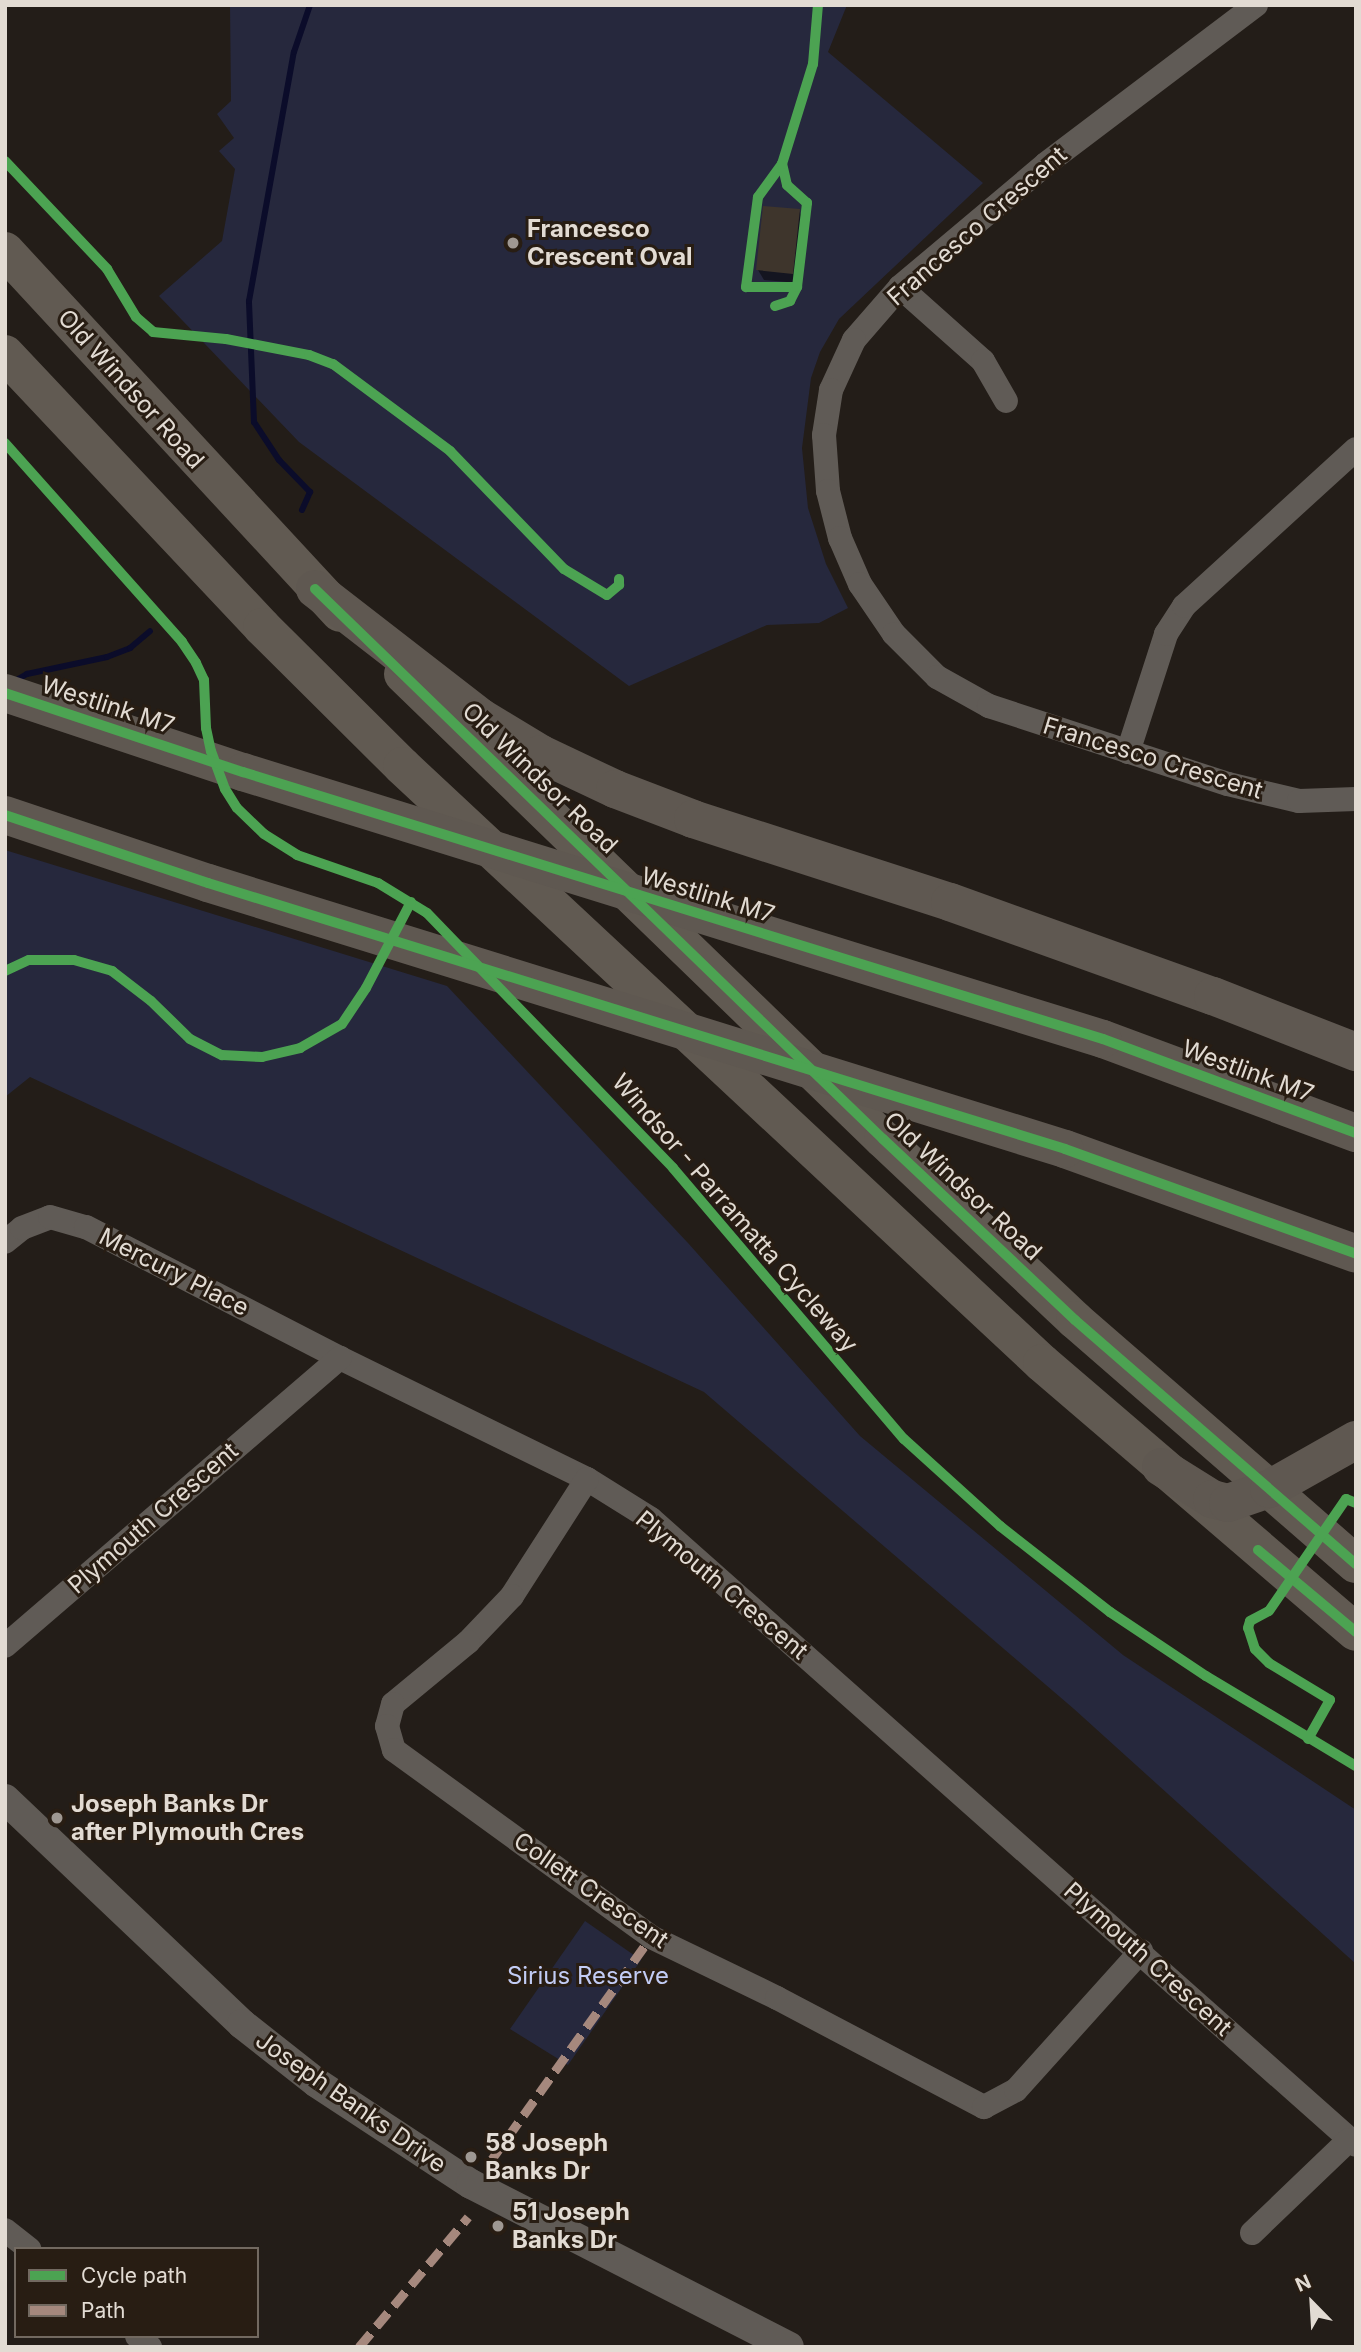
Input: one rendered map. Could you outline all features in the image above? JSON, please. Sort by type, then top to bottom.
[{"type":"highway","name":"Old Windsor Road","points":[[5,251],[315,589],[903,1158],[1075,1320],[1356,1564]]},
{"type":"highway","points":[[5,354],[262,627],[402,766],[1042,1363],[1356,1632]]},
{"type":"highway","points":[[315,589],[480,717],[541,754],[615,789],[693,819],[950,902],[1213,996],[1356,1052]]},
{"type":"highway","name":"Westlink M7","points":[[5,693],[256,776],[1103,1039],[1356,1133]]},
{"type":"highway","points":[[5,815],[208,883],[1065,1149],[1356,1254]]},
{"type":"highway","points":[[1161,1467],[1212,1499],[1228,1503],[1269,1489],[1356,1440]]},
{"type":"street","name":"Francesco Crescent","points":[[1256,5],[1046,164],[900,287],[854,340],[831,390],[824,435],[828,491],[840,538],[860,584],[894,634],[937,677],[989,706],[1228,784],[1299,801],[1356,799]]},
{"type":"street","points":[[900,287],[983,362],[1006,401]]},
{"type":"street","points":[[1128,752],[1167,634],[1184,606],[1356,449]]},
{"type":"street","name":"Mercury Place","points":[[5,1242],[22,1228],[50,1217],[86,1227],[340,1358]]},
{"type":"street","name":"Plymouth Crescent","points":[[5,1646],[340,1358],[587,1479],[651,1519],[1141,1951],[1353,2143]]},
{"type":"street","name":"Collett Crescent","points":[[587,1479],[512,1596],[468,1642],[393,1704],[387,1726],[394,1750],[651,1937],[777,1998],[984,2107],[1016,2090],[1141,1951]]},
{"type":"street","name":"Joseph Banks Drive","points":[[5,1799],[242,2024],[317,2084],[471,2184],[789,2347]]},
{"type":"street","points":[[1252,2233],[1353,2143]]},
{"type":"street","points":[[5,2230],[26,2247]]},
{"type":"green space","points":[[230,5],[847,5],[828,52],[983,183],[839,319],[820,352],[811,378],[802,448],[808,508],[826,564],[848,608],[819,623],[767,625],[629,686],[299,442],[159,296],[222,241],[235,169],[219,151],[234,138],[217,114],[231,101]]},
{"type":"green space","points":[[5,850],[447,986],[688,1243],[860,1436],[1123,1655],[1356,1810],[1356,1964],[1074,1709],[704,1392],[30,1077],[5,1097]]},
{"type":"green space","name":"Sirius Reserve","points":[[585,1921],[641,1960],[568,2065],[510,2029]]},
{"type":"building","points":[[763,206],[800,209],[793,274],[756,270]]},
{"type":"waterway","points":[[302,510],[310,492],[279,460],[254,422],[249,301],[294,52],[310,5]]},
{"type":"waterway","points":[[13,682],[27,674],[107,657],[130,648],[150,631]]},
{"type":"marked path","points":[[492,2159],[651,1937]]},
{"type":"marked path","points":[[359,2347],[468,2217]]},
{"type":"cycle path","points":[[775,306],[790,301],[797,287],[807,203],[787,185],[782,164],[813,64],[818,5]]},
{"type":"cycle path","points":[[5,161],[107,269],[136,317],[153,332],[226,339],[309,355],[333,364],[450,451],[564,569],[607,595],[619,585],[619,579]]},
{"type":"cycle path","points":[[782,164],[758,197],[746,287],[797,287]]},
{"type":"cycle path","name":"Windsor - Parramatta Cycleway","points":[[5,443],[182,642],[196,663],[204,680],[206,728],[211,751],[225,789],[237,808],[264,834],[297,855],[378,883],[427,913],[673,1168],[904,1439],[1000,1526],[1110,1612],[1206,1676],[1356,1766]]},
{"type":"cycle path","points":[[315,589],[883,1139],[1075,1320],[1356,1564]]},
{"type":"cycle path","points":[[5,693],[243,772],[1103,1039],[1356,1133]]},
{"type":"cycle path","points":[[5,815],[208,883],[1065,1149],[1356,1254]]},
{"type":"cycle path","points":[[5,971],[29,960],[74,960],[112,971],[151,1001],[190,1039],[222,1055],[262,1057],[300,1048],[342,1024],[366,988],[411,902]]},
{"type":"cycle path","points":[[1308,1739],[1330,1700],[1269,1663],[1255,1649],[1248,1628],[1250,1621],[1269,1611],[1346,1499],[1356,1503]]},
{"type":"cycle path","points":[[1258,1550],[1356,1632]]},
{"type":"place","name":"Francesco Crescent Oval","points":[[513,243]]},
{"type":"place","name":"Joseph Banks Dr after Plymouth Cres","points":[[57,1818]]},
{"type":"place","name":"58 Joseph Banks Dr","points":[[471,2157]]},
{"type":"place","name":"51 Joseph Banks Dr","points":[[498,2226]]}]
